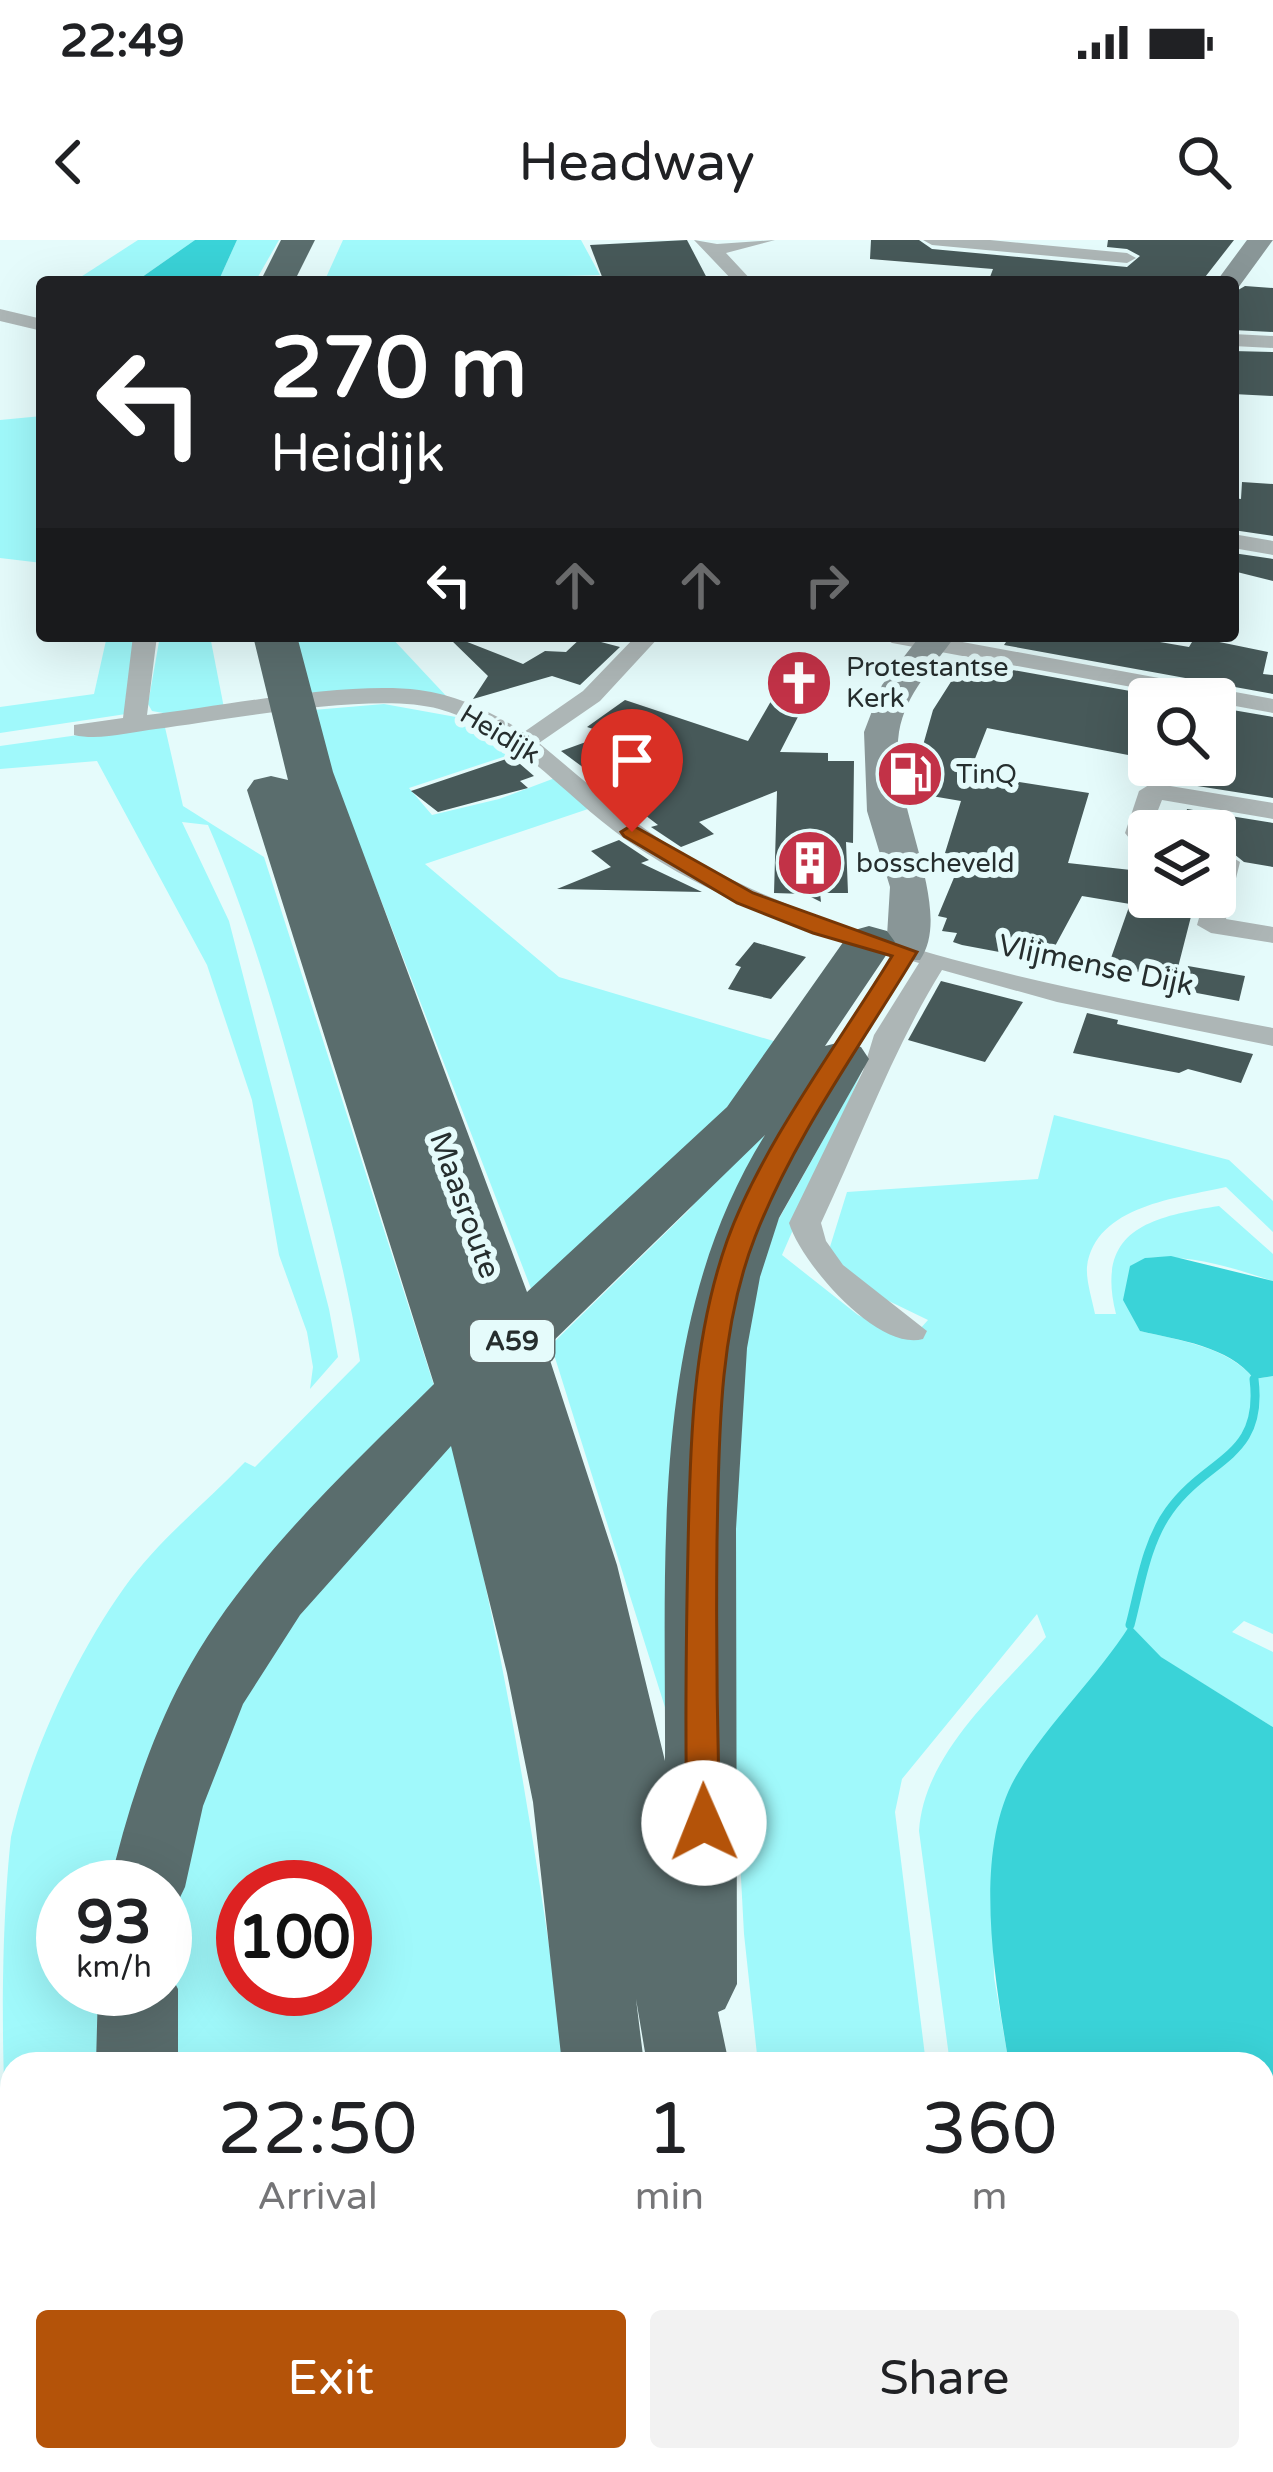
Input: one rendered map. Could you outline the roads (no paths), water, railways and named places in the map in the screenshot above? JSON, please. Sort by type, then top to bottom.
[{"type":"highway","points":[[280,276],[298,240]]},
{"type":"highway","points":[[312,276],[329,240]]},
{"type":"highway","name":"Maasroute","points":[[237,642],[266,777],[437,1286],[520,1574],[571,1805],[602,2052]]},
{"type":"highway","name":"Maasroute","points":[[276,642],[309,772],[493,1281],[583,1564],[640,1811],[688,2052]]},
{"type":"highway","name":"A59","points":[[691,2052],[705,1866],[700,1696],[705,1425],[720,1314],[741,1239],[772,1173],[903,952]]},
{"type":"highway","name":"A59","points":[[153,1860],[166,1806],[211,1693],[276,1596],[391,1467],[584,1272],[747,1120],[903,952]]},
{"type":"highway","points":[[137,2052],[138,2016]]},
{"type":"main road","points":[[1233,276],[1260,240]]},
{"type":"main road","points":[[903,952],[911,915],[908,872],[895,849],[878,742],[900,678],[932,642]]},
{"type":"street","points":[[708,245],[766,240]]},
{"type":"street","points":[[932,240],[1071,246],[1127,258]]},
{"type":"street","points":[[708,245],[738,276]]},
{"type":"street","points":[[0,315],[36,324]]},
{"type":"street","points":[[1239,340],[1273,342]]},
{"type":"street","points":[[1239,542],[1273,548]]},
{"type":"street","points":[[134,724],[144,642]]},
{"type":"street","points":[[523,742],[566,720],[603,690],[643,642]]},
{"type":"street","points":[[950,642],[1273,706]]},
{"type":"street","name":"Heidijk","points":[[83,730],[348,699],[416,697],[440,702],[478,714],[523,742],[632,832],[689,868],[791,917],[903,952]]},
{"type":"street","points":[[1146,810],[1152,791],[1273,811]]},
{"type":"street","points":[[1213,918],[1211,925],[1273,935]]},
{"type":"street","points":[[903,952],[878,1071],[805,1223],[808,1244],[823,1264],[911,1331]]},
{"type":"street","name":"Vlijmense Dijk","points":[[903,952],[1057,994],[1273,1036]]},
{"type":"waterway","points":[[1130,1625],[1161,1524],[1184,1493],[1242,1442],[1255,1405],[1254,1379]]},
{"type":"place","name":"Protestantse Kerk","points":[[799,683]]},
{"type":"place","name":"TinQ","points":[[910,774]]},
{"type":"place","name":"bosscheveld","points":[[810,863]]}]
